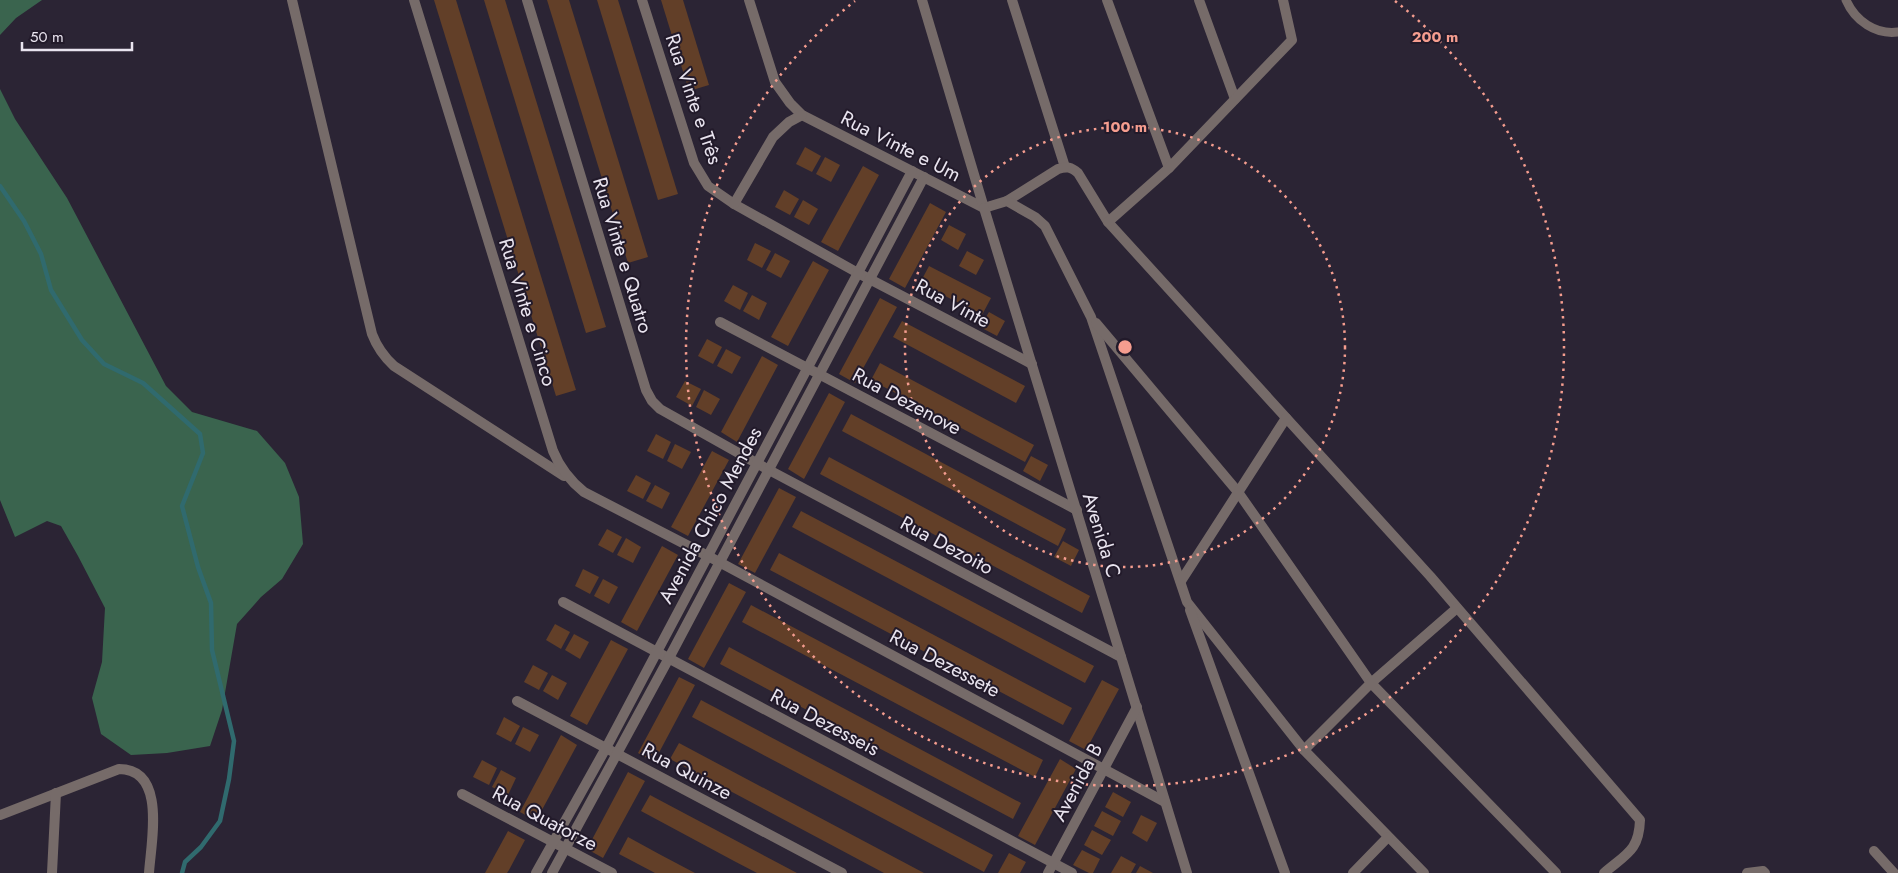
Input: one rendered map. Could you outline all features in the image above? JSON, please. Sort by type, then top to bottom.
[{"type":"street","points":[[292,0],[376,346],[383,357],[394,366],[571,481]]},
{"type":"street","name":"Rua Vinte e Cinco","points":[[414,0],[559,466],[571,481],[584,492],[708,556]]},
{"type":"street","name":"Rua Vinte e Quatro","points":[[527,0],[646,390],[652,401],[660,409],[757,464]]},
{"type":"street","name":"Rua Vinte e Três","points":[[642,0],[694,163],[708,186],[734,204],[858,273]]},
{"type":"street","points":[[734,204],[773,137],[789,122],[802,115],[790,103],[775,82],[749,0]]},
{"type":"street","name":"Avenida C","points":[[922,0],[1187,873]]},
{"type":"street","points":[[1012,0],[1065,167]]},
{"type":"street","points":[[1107,0],[1169,168]]},
{"type":"street","points":[[1199,0],[1235,99]]},
{"type":"street","points":[[1108,222],[1169,168],[1292,40],[1283,0]]},
{"type":"street","name":"Rua Vinte e Um","points":[[802,115],[984,208]]},
{"type":"street","points":[[984,208],[1007,201],[1058,169],[1072,168],[1078,173],[1108,222],[1457,608],[1640,820],[1636,846],[1604,873]]},
{"type":"street","name":"Avenida Chico Mendes","points":[[536,873],[606,748],[912,171]]},
{"type":"street","name":"Avenida Chico Mendes","points":[[552,873],[669,658],[924,177]]},
{"type":"street","points":[[1007,201],[1036,217],[1046,226],[1091,317],[1187,602],[1285,873]]},
{"type":"street","name":"Rua Vinte","points":[[858,273],[1032,364]]},
{"type":"street","points":[[1091,317],[1238,492],[1371,682],[1556,873]]},
{"type":"street","name":"Rua Dezenove","points":[[720,322],[1076,510]]},
{"type":"street","points":[[1180,581],[1286,418]]},
{"type":"street","name":"Rua Dezoito","points":[[757,464],[1121,657]]},
{"type":"street","name":"Rua Dezessete","points":[[708,556],[1165,802]]},
{"type":"street","name":"Rua Dezesseis","points":[[563,602],[1072,873]]},
{"type":"street","points":[[1187,602],[1304,750],[1424,873]]},
{"type":"street","points":[[1304,750],[1371,682],[1457,608]]},
{"type":"street","name":"Rua Quinze","points":[[516,700],[842,873]]},
{"type":"street","name":"Avenida B","points":[[1048,873],[1137,707]]},
{"type":"street","points":[[0,815],[119,769],[129,769],[137,772],[148,785],[152,805],[149,873]]},
{"type":"street","points":[[52,873],[56,793]]},
{"type":"street","name":"Rua Quatorze","points":[[462,794],[612,873]]},
{"type":"street","points":[[1353,873],[1388,837]]},
{"type":"street","points":[[1874,851],[1894,873]]},
{"type":"street","points":[[1747,873],[1763,871],[1765,873]]},
{"type":"lane","points":[[1846,0],[1854,13],[1877,31],[1898,32]]},
{"type":"green space","points":[[0,0],[42,0],[16,18],[0,35]]},
{"type":"green space","points":[[0,89],[15,119],[67,198],[166,386],[192,412],[257,431],[285,463],[299,497],[303,544],[282,579],[261,597],[237,624],[222,710],[210,746],[167,753],[131,755],[101,734],[92,698],[102,662],[105,608],[61,526],[47,521],[15,537],[0,500]]},
{"type":"building","points":[[434,0],[456,0],[576,390],[556,396]]},
{"type":"building","points":[[484,0],[505,0],[606,327],[586,333]]},
{"type":"building","points":[[547,0],[569,0],[648,257],[628,263]]},
{"type":"building","points":[[597,0],[618,0],[678,194],[658,200]]},
{"type":"building","points":[[661,0],[683,0],[709,85],[689,91]]},
{"type":"building","points":[[805,147],[821,156],[812,172],[796,164]]},
{"type":"building","points":[[825,157],[840,165],[831,182],[816,174]]},
{"type":"building","points":[[863,166],[879,175],[838,251],[821,242]]},
{"type":"building","points":[[784,190],[799,199],[790,215],[775,207]]},
{"type":"building","points":[[803,200],[818,209],[809,225],[794,217]]},
{"type":"building","points":[[930,203],[946,212],[905,288],[889,279]]},
{"type":"building","points":[[949,225],[966,234],[958,250],[941,240]]},
{"type":"building","points":[[755,243],[771,251],[762,268],[747,260]]},
{"type":"building","points":[[967,251],[984,260],[976,275],[959,266]]},
{"type":"building","points":[[775,253],[790,261],[781,278],[766,270]]},
{"type":"building","points":[[813,261],[829,270],[788,346],[771,337]]},
{"type":"building","points":[[929,266],[991,298],[982,315],[920,283]]},
{"type":"building","points":[[733,285],[748,293],[740,310],[724,301]]},
{"type":"building","points":[[752,295],[767,303],[759,320],[743,311]]},
{"type":"building","points":[[880,298],[897,307],[855,383],[839,374]]},
{"type":"building","points":[[989,312],[1005,321],[997,336],[980,327]]},
{"type":"building","points":[[902,321],[1025,386],[1016,403],[893,337]]},
{"type":"building","points":[[707,339],[722,347],[713,364],[698,356]]},
{"type":"building","points":[[726,349],[741,357],[732,374],[717,366]]},
{"type":"building","points":[[762,356],[778,365],[737,442],[721,432]]},
{"type":"building","points":[[880,363],[1034,445],[1025,462],[871,380]]},
{"type":"building","points":[[685,381],[701,389],[692,406],[676,397]]},
{"type":"building","points":[[704,390],[720,399],[711,415],[696,407]]},
{"type":"building","points":[[829,393],[845,402],[804,479],[788,469]]},
{"type":"building","points":[[851,414],[1066,529],[1058,546],[842,431]]},
{"type":"building","points":[[656,434],[671,442],[663,459],[647,451]]},
{"type":"building","points":[[675,444],[691,452],[682,469],[667,461]]},
{"type":"building","points":[[712,451],[729,460],[688,536],[671,527]]},
{"type":"building","points":[[1031,456],[1048,465],[1040,481],[1023,471]]},
{"type":"building","points":[[829,457],[1090,596],[1082,613],[820,474]]},
{"type":"building","points":[[636,475],[651,483],[643,499],[627,491]]},
{"type":"building","points":[[655,485],[670,493],[662,509],[646,501]]},
{"type":"building","points":[[779,488],[796,497],[755,573],[738,564]]},
{"type":"building","points":[[801,511],[1094,666],[1085,683],[792,527]]},
{"type":"building","points":[[607,529],[622,537],[613,553],[598,545]]},
{"type":"building","points":[[626,538],[641,547],[633,563],[617,555]]},
{"type":"building","points":[[1063,541],[1079,550],[1071,566],[1054,557]]},
{"type":"building","points":[[662,546],[678,555],[637,631],[621,622]]},
{"type":"building","points":[[779,553],[1072,708],[1063,725],[770,570]]},
{"type":"building","points":[[583,569],[599,577],[590,594],[575,586]]},
{"type":"building","points":[[603,579],[618,587],[609,604],[594,596]]},
{"type":"building","points":[[729,583],[746,592],[704,668],[688,659]]},
{"type":"building","points":[[751,605],[1043,760],[1035,777],[742,622]]},
{"type":"building","points":[[555,624],[570,632],[561,649],[546,640]]},
{"type":"building","points":[[574,634],[589,642],[580,659],[565,650]]},
{"type":"building","points":[[611,640],[628,649],[587,725],[570,716]]},
{"type":"building","points":[[729,647],[1021,803],[1013,819],[720,664]]},
{"type":"building","points":[[533,665],[548,673],[539,690],[524,682]]},
{"type":"building","points":[[552,675],[567,683],[558,700],[543,691]]},
{"type":"building","points":[[679,677],[695,685],[654,762],[638,753]]},
{"type":"building","points":[[1102,680],[1119,689],[1086,750],[1069,741]]},
{"type":"building","points":[[701,700],[993,855],[984,872],[692,717]]},
{"type":"building","points":[[504,717],[520,726],[511,742],[496,734]]},
{"type":"building","points":[[523,727],[539,735],[530,752],[515,744]]},
{"type":"building","points":[[561,735],[577,745],[536,821],[520,812]]},
{"type":"building","points":[[679,743],[924,873],[884,873],[670,759]]},
{"type":"building","points":[[1060,759],[1076,769],[1035,845],[1018,836]]},
{"type":"building","points":[[482,760],[497,768],[489,785],[473,777]]},
{"type":"building","points":[[501,770],[516,778],[508,795],[492,787]]},
{"type":"building","points":[[628,772],[645,781],[603,858],[587,849]]},
{"type":"building","points":[[1113,792],[1131,802],[1123,817],[1105,807]]},
{"type":"building","points":[[650,795],[797,873],[757,873],[734,861],[641,811]]},
{"type":"building","points":[[1102,811],[1121,821],[1113,836],[1094,826]]},
{"type":"building","points":[[1141,815],[1157,823],[1147,842],[1132,833]]},
{"type":"building","points":[[1092,830],[1111,840],[1102,855],[1084,845]]},
{"type":"building","points":[[508,831],[525,840],[509,870],[507,873],[485,873]]},
{"type":"building","points":[[628,837],[695,873],[655,873],[619,854]]},
{"type":"building","points":[[1082,850],[1100,859],[1093,873],[1073,865]]},
{"type":"building","points":[[1009,853],[1026,862],[1020,873],[998,873]]},
{"type":"building","points":[[1121,856],[1136,864],[1131,873],[1111,873]]},
{"type":"building","points":[[1140,866],[1153,873],[1136,873]]},
{"type":"waterway","points":[[0,186],[24,221],[41,254],[51,290],[82,340],[104,364],[143,383],[200,434],[203,453],[182,506],[198,567],[211,603],[212,650],[234,741],[229,779],[220,821],[201,847],[185,862],[182,873]]}]
